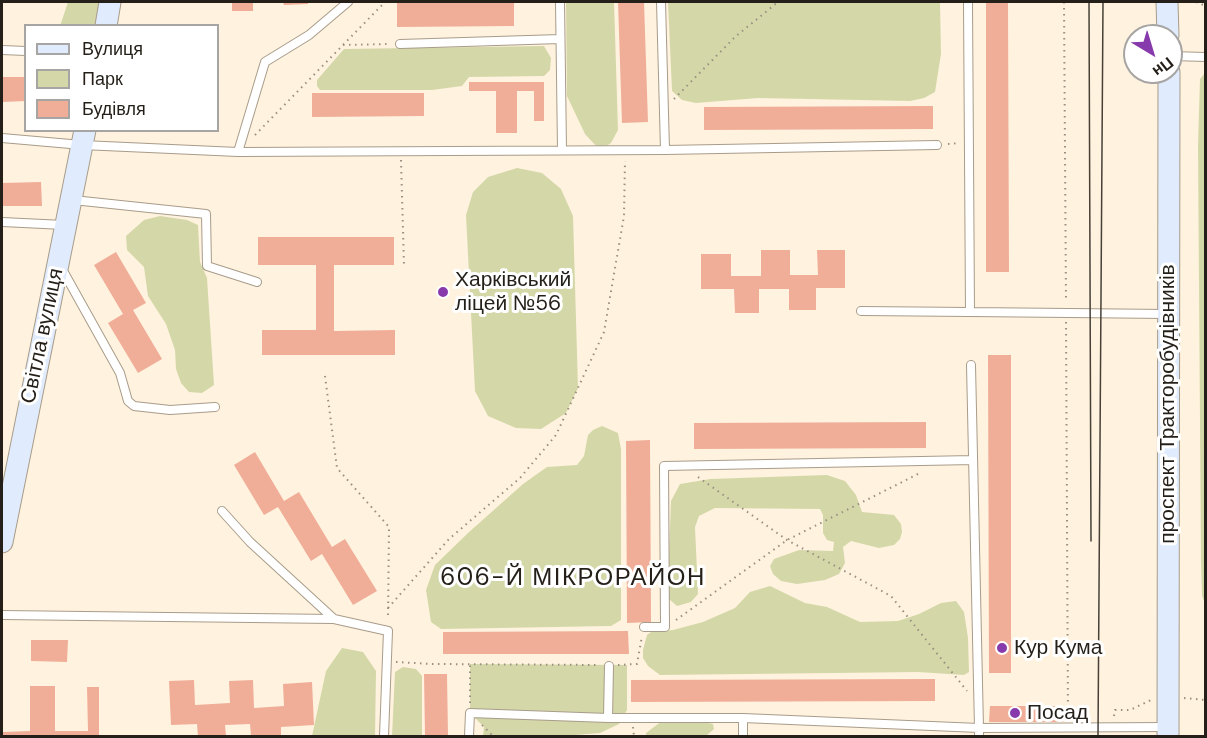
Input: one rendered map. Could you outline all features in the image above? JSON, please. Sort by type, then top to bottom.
[{"type":"main road","points":[[106,24],[110,2]]},
{"type":"main road","points":[[1167,2],[1168,24]]},
{"type":"main road","name":"проспект Тракторобудівників","points":[[1168,84],[1168,732]]},
{"type":"main road","name":"Світла вулиця","points":[[2,542],[84,137]]},
{"type":"lane","points":[[238,152],[265,62],[309,35],[348,2]]},
{"type":"lane","points":[[560,2],[562,150]]},
{"type":"lane","points":[[661,2],[665,150]]},
{"type":"lane","points":[[968,2],[970,312]]},
{"type":"lane","points":[[400,44],[560,39]]},
{"type":"lane","points":[[2,50],[24,51]]},
{"type":"lane","points":[[1183,56],[1206,57]]},
{"type":"lane","points":[[2,138],[84,137],[238,152],[665,150],[937,145]]},
{"type":"lane","points":[[71,200],[206,214],[207,266],[257,282]]},
{"type":"lane","points":[[2,222],[66,225]]},
{"type":"lane","points":[[58,262],[120,373],[128,400],[134,406],[170,410],[215,407]]},
{"type":"lane","points":[[861,311],[1168,314]]},
{"type":"lane","points":[[971,364],[979,732]]},
{"type":"lane","points":[[644,627],[665,627],[664,465],[973,460]]},
{"type":"lane","points":[[222,511],[250,542],[334,619]]},
{"type":"lane","points":[[2,615],[334,619],[388,631],[384,736]]},
{"type":"lane","points":[[608,718],[609,666]]},
{"type":"lane","points":[[469,736],[470,713],[608,718],[743,718],[979,732],[1113,728],[1168,732]]},
{"type":"lane","points":[[743,718],[743,736]]},
{"type":"path","points":[[238,152],[385,2]]},
{"type":"path","points":[[664,109],[735,37],[778,2]]},
{"type":"path","points":[[1064,2],[1068,728]]},
{"type":"path","points":[[1196,2],[1206,6]]},
{"type":"path","points":[[343,45],[400,44]]},
{"type":"path","points":[[937,145],[969,142]]},
{"type":"path","points":[[388,608],[449,538],[520,478],[556,435],[604,332],[624,216],[626,150]]},
{"type":"path","points":[[401,151],[404,265]]},
{"type":"path","points":[[325,376],[337,468],[389,527],[388,631]]},
{"type":"path","points":[[665,627],[787,540],[944,461]]},
{"type":"path","points":[[682,465],[787,540],[891,596],[978,705]]},
{"type":"path","points":[[387,661],[609,666],[637,664],[644,627]]},
{"type":"path","points":[[470,664],[470,713]]},
{"type":"path","points":[[1113,728],[1114,710],[1130,710],[1159,696]]},
{"type":"path","points":[[1183,698],[1206,700]]},
{"type":"green space","points":[[68,2],[105,2],[98,24],[61,24]]},
{"type":"green space","points":[[566,2],[614,2],[618,130],[611,143],[605,147],[597,147],[585,134],[567,96]]},
{"type":"green space","points":[[668,2],[940,2],[941,54],[935,92],[924,98],[910,101],[758,98],[696,103],[682,100],[672,91]]},
{"type":"green space","points":[[544,46],[551,58],[550,70],[544,76],[469,77],[462,86],[432,90],[320,90],[317,86],[317,80],[344,49]]},
{"type":"green space","points":[[1205,73],[1205,603],[1202,596],[1201,560],[1198,146],[1200,79]]},
{"type":"green space","points":[[517,168],[542,173],[561,189],[573,216],[578,388],[566,413],[541,429],[516,428],[488,416],[475,391],[466,215],[473,192],[488,177]]},
{"type":"green space","points":[[160,216],[187,220],[198,225],[200,262],[207,278],[214,385],[202,393],[189,392],[181,383],[176,369],[175,350],[166,324],[148,296],[144,267],[127,250],[126,236],[144,220]]},
{"type":"green space","points":[[602,426],[618,433],[621,449],[621,620],[611,626],[441,629],[431,622],[426,590],[435,565],[523,484],[547,467],[577,465],[584,456],[588,435]]},
{"type":"green space","points":[[827,475],[845,481],[856,495],[862,512],[894,515],[901,524],[900,539],[894,545],[879,548],[851,541],[843,547],[845,563],[839,574],[825,580],[797,584],[781,581],[773,574],[770,566],[774,559],[799,550],[833,551],[834,542],[827,540],[823,533],[823,515],[820,509],[715,508],[699,516],[695,527],[698,594],[691,602],[677,606],[669,599],[671,501],[680,484],[710,479]]},
{"type":"green space","points":[[770,586],[805,603],[827,607],[860,622],[898,621],[941,603],[956,601],[964,612],[968,638],[969,672],[964,675],[918,672],[660,675],[648,666],[643,658],[647,635],[651,632],[673,630],[703,622],[735,608],[750,592]]},
{"type":"green space","points":[[342,648],[363,652],[376,671],[375,736],[312,736],[326,671]]},
{"type":"green space","points":[[470,664],[627,665],[627,710],[619,724],[600,733],[563,736],[483,736],[484,727],[470,713]]},
{"type":"green space","points":[[403,667],[416,669],[422,676],[422,736],[392,736],[395,672]]},
{"type":"green space","points":[[662,721],[700,721],[713,724],[714,729],[706,736],[646,736],[646,733]]},
{"type":"building","points":[[232,2],[253,2],[253,11],[232,11]]},
{"type":"building","points":[[283,2],[308,2],[308,4],[284,5]]},
{"type":"building","points":[[397,2],[514,2],[514,26],[397,27]]},
{"type":"building","points":[[618,2],[644,2],[648,122],[622,123]]},
{"type":"building","points":[[986,2],[1008,2],[1009,272],[986,272]]},
{"type":"building","points":[[2,77],[24,77],[24,101],[2,102]]},
{"type":"building","points":[[469,82],[544,82],[544,121],[534,121],[534,91],[517,91],[517,133],[496,133],[496,91],[469,91]]},
{"type":"building","points":[[312,93],[424,93],[424,116],[312,117]]},
{"type":"building","points":[[933,106],[933,129],[704,130],[704,107]]},
{"type":"building","points":[[41,182],[42,206],[2,206],[2,183]]},
{"type":"building","points":[[258,237],[394,237],[394,265],[334,265],[334,331],[395,330],[395,355],[262,355],[262,330],[316,330],[316,265],[258,265]]},
{"type":"building","points":[[761,250],[790,250],[790,275],[818,275],[817,250],[845,250],[845,288],[816,288],[816,310],[789,310],[789,289],[759,289],[759,313],[735,313],[734,289],[701,289],[701,254],[731,254],[731,276],[761,276]]},
{"type":"building","points":[[116,252],[146,303],[133,310],[162,359],[138,373],[108,323],[123,314],[94,265]]},
{"type":"building","points":[[988,355],[1011,355],[1011,673],[989,673]]},
{"type":"building","points":[[926,422],[926,448],[694,449],[694,423]]},
{"type":"building","points":[[650,440],[651,622],[627,623],[626,441]]},
{"type":"building","points":[[255,452],[284,501],[299,492],[332,547],[345,539],[377,591],[353,605],[322,554],[311,561],[278,507],[264,515],[234,465]]},
{"type":"building","points":[[628,631],[629,654],[443,654],[443,632]]},
{"type":"building","points":[[31,640],[68,640],[67,662],[31,661]]},
{"type":"building","points":[[424,674],[447,674],[448,736],[425,736]]},
{"type":"building","points":[[935,679],[935,701],[631,702],[631,680]]},
{"type":"building","points":[[194,680],[195,705],[230,703],[229,681],[253,680],[254,708],[284,706],[283,684],[312,682],[314,725],[281,727],[281,736],[251,736],[250,724],[225,725],[226,736],[198,736],[197,724],[171,725],[169,681]]},
{"type":"building","points":[[30,686],[55,686],[55,731],[88,731],[87,687],[99,687],[99,736],[3,736],[3,732],[30,731]]},
{"type":"building","points":[[990,706],[1063,706],[1063,722],[989,722]]},
{"type":"tram line","points":[[1089,2],[1091,541]]},
{"type":"tram line","points":[[1098,736],[1103,2]]},
{"type":"place","name":"Харківський ліцей №56","points":[[443,292]]},
{"type":"place","name":"Кур Кума","points":[[1002,648]]},
{"type":"place","name":"Посад","points":[[1015,713]]},
{"type":"district","name":"606-Й МІКРОРАЙОН","points":[[573,579]]}]
